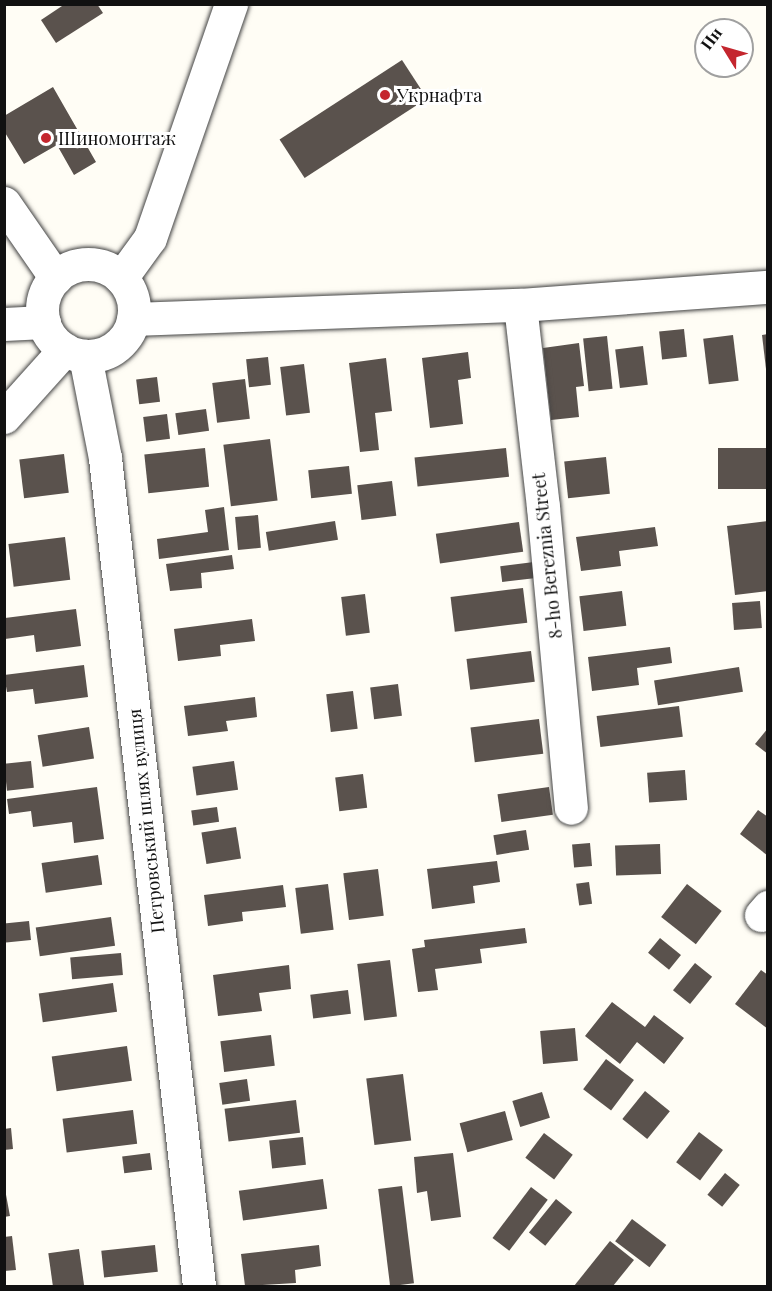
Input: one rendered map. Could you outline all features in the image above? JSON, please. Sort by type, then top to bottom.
[{"type":"street","points":[[121,278],[150,238],[232,6]]},
{"type":"street","points":[[4,203],[56,278]]},
{"type":"street","points":[[4,324],[44,322],[44,298],[56,278],[77,265],[89,264],[112,271],[121,278],[133,299],[133,319],[128,334],[120,343],[99,355],[75,353],[4,417]]},
{"type":"street","points":[[133,319],[520,305],[768,287]]},
{"type":"street","name":"8-ho Bereznia Street","points":[[520,305],[543,507],[571,808]]},
{"type":"street","name":"Петровський шлях вулиця","points":[[44,322],[55,342],[75,353],[105,458],[199,1287]]},
{"type":"building","points":[[65,4],[97,4],[103,13],[56,43],[41,20]]},
{"type":"building","points":[[402,60],[427,99],[305,178],[280,140]]},
{"type":"building","name":"Шиномонтаж","points":[[53,87],[96,162],[74,175],[57,145],[24,164],[4,131],[4,116]]},
{"type":"building","points":[[684,329],[687,357],[662,359],[659,332]]},
{"type":"building","points":[[768,334],[768,369],[766,369],[762,335]]},
{"type":"building","points":[[733,335],[739,381],[709,384],[703,339]]},
{"type":"building","points":[[607,336],[613,389],[589,391],[583,339]]},
{"type":"building","points":[[579,343],[584,386],[576,387],[579,417],[551,420],[543,348]]},
{"type":"building","points":[[643,346],[648,385],[620,388],[615,349]]},
{"type":"building","points":[[468,352],[471,378],[458,380],[463,424],[430,428],[422,358]]},
{"type":"building","points":[[268,357],[271,385],[249,387],[246,359]]},
{"type":"building","points":[[386,358],[392,411],[375,413],[379,450],[360,452],[349,363]]},
{"type":"building","points":[[304,364],[310,413],[286,416],[280,367]]},
{"type":"building","points":[[157,377],[160,402],[139,404],[136,380]]},
{"type":"building","points":[[245,379],[250,419],[217,423],[212,383]]},
{"type":"building","points":[[206,409],[209,431],[178,435],[175,413]]},
{"type":"building","points":[[167,414],[170,439],[146,442],[143,417]]},
{"type":"building","points":[[270,439],[278,501],[231,506],[223,445]]},
{"type":"building","points":[[205,448],[209,487],[148,493],[144,454]]},
{"type":"building","points":[[506,448],[509,477],[418,486],[415,458]]},
{"type":"building","points":[[718,448],[768,448],[768,489],[718,489]]},
{"type":"building","points":[[64,454],[69,493],[24,498],[19,459]]},
{"type":"building","points":[[606,457],[610,494],[568,498],[564,461]]},
{"type":"building","points":[[349,466],[352,494],[311,498],[308,470]]},
{"type":"building","points":[[392,481],[396,516],[362,520],[357,485]]},
{"type":"building","points":[[224,507],[229,550],[159,559],[157,539],[208,532],[205,510]]},
{"type":"building","points":[[258,515],[261,548],[238,550],[235,517]]},
{"type":"building","points":[[335,521],[338,540],[269,551],[266,532]]},
{"type":"building","points":[[768,521],[768,591],[735,595],[727,526]]},
{"type":"building","points":[[519,522],[523,552],[440,563],[436,534]]},
{"type":"building","points":[[655,527],[658,546],[619,551],[621,566],[581,571],[576,537]]},
{"type":"building","points":[[65,537],[70,580],[14,587],[8,544]]},
{"type":"building","points":[[232,555],[234,569],[201,573],[202,588],[170,591],[166,564]]},
{"type":"building","points":[[534,562],[536,578],[502,582],[500,566]]},
{"type":"building","points":[[523,588],[527,623],[455,632],[451,597]]},
{"type":"building","points":[[622,591],[626,626],[584,631],[579,596]]},
{"type":"building","points":[[365,594],[370,633],[346,636],[341,597]]},
{"type":"building","points":[[760,601],[762,628],[734,630],[732,603]]},
{"type":"building","points":[[76,609],[81,646],[36,652],[34,635],[5,639],[5,618]]},
{"type":"building","points":[[252,619],[255,641],[220,645],[221,656],[178,661],[174,629]]},
{"type":"building","points":[[670,647],[672,663],[637,668],[639,685],[592,691],[588,657]]},
{"type":"building","points":[[531,651],[535,682],[470,690],[466,659]]},
{"type":"building","points":[[84,665],[88,697],[35,704],[33,689],[7,692],[4,675]]},
{"type":"building","points":[[739,667],[743,692],[658,705],[654,680]]},
{"type":"building","points":[[398,684],[402,716],[374,719],[370,687]]},
{"type":"building","points":[[353,691],[358,729],[331,732],[326,694]]},
{"type":"building","points":[[255,697],[257,717],[226,721],[228,731],[188,736],[184,706]]},
{"type":"building","points":[[679,706],[683,737],[600,747],[597,716]]},
{"type":"building","points":[[539,719],[543,754],[475,762],[471,727]]},
{"type":"building","points":[[89,727],[94,759],[43,767],[38,735]]},
{"type":"building","points":[[768,728],[768,754],[755,744]]},
{"type":"building","points":[[31,761],[34,788],[7,791],[4,764]]},
{"type":"building","points":[[234,761],[238,790],[196,796],[192,767]]},
{"type":"building","points":[[685,770],[687,800],[649,803],[647,773]]},
{"type":"building","points":[[363,774],[367,808],[339,811],[335,777]]},
{"type":"building","points":[[97,787],[104,839],[74,843],[72,822],[33,827],[31,811],[9,814],[7,799]]},
{"type":"building","points":[[549,787],[553,815],[501,822],[498,794]]},
{"type":"building","points":[[217,807],[219,822],[193,825],[191,811]]},
{"type":"building","points":[[758,810],[768,817],[768,856],[740,834]]},
{"type":"building","points":[[236,827],[241,859],[206,864],[201,832]]},
{"type":"building","points":[[526,830],[529,850],[497,855],[493,835]]},
{"type":"building","points":[[590,843],[592,866],[574,867],[572,845]]},
{"type":"building","points":[[660,844],[661,874],[616,876],[615,846]]},
{"type":"building","points":[[98,855],[102,885],[46,893],[42,863]]},
{"type":"building","points":[[497,861],[500,882],[473,886],[475,903],[432,909],[427,869]]},
{"type":"building","points":[[378,869],[384,916],[349,920],[343,873]]},
{"type":"building","points":[[589,882],[592,904],[579,906],[576,884]]},
{"type":"building","points":[[328,884],[334,930],[301,934],[295,888]]},
{"type":"building","points":[[687,884],[722,911],[696,944],[661,917]]},
{"type":"building","points":[[283,885],[286,907],[242,912],[243,921],[208,926],[204,895]]},
{"type":"building","points":[[111,917],[115,946],[40,956],[36,928]]},
{"type":"building","points":[[29,921],[31,940],[6,943],[4,924]]},
{"type":"building","points":[[525,928],[527,943],[480,949],[482,963],[435,969],[438,990],[418,992],[412,949],[425,947],[424,940]]},
{"type":"building","points":[[660,938],[681,955],[669,970],[648,953]]},
{"type":"building","points":[[121,953],[123,975],[72,979],[70,957]]},
{"type":"building","points":[[390,960],[397,1017],[364,1021],[357,964]]},
{"type":"building","points":[[695,963],[712,977],[690,1004],[673,990]]},
{"type":"building","points":[[289,965],[291,989],[259,993],[262,1011],[218,1016],[213,975]]},
{"type":"building","points":[[761,970],[768,975],[768,1029],[735,1004]]},
{"type":"building","points":[[113,983],[117,1012],[43,1022],[39,993]]},
{"type":"building","points":[[348,990],[351,1014],[313,1018],[310,995]]},
{"type":"building","points":[[612,1002],[645,1027],[654,1015],[684,1038],[664,1064],[637,1042],[620,1064],[585,1036]]},
{"type":"building","points":[[575,1028],[578,1061],[543,1064],[540,1031]]},
{"type":"building","points":[[271,1035],[275,1066],[224,1072],[220,1041]]},
{"type":"building","points":[[127,1046],[132,1081],[57,1091],[52,1057]]},
{"type":"building","points":[[606,1059],[634,1080],[611,1110],[583,1089]]},
{"type":"building","points":[[403,1074],[411,1141],[374,1145],[366,1079]]},
{"type":"building","points":[[247,1079],[250,1101],[222,1105],[219,1083]]},
{"type":"building","points":[[645,1091],[670,1111],[647,1139],[622,1119]]},
{"type":"building","points":[[542,1092],[550,1118],[520,1127],[512,1101]]},
{"type":"building","points":[[296,1100],[300,1133],[229,1142],[225,1109]]},
{"type":"building","points":[[133,1110],[137,1144],[67,1152],[63,1119]]},
{"type":"building","points":[[505,1111],[513,1140],[467,1152],[460,1123]]},
{"type":"building","points":[[11,1128],[13,1149],[4,1150],[4,1129]]},
{"type":"building","points":[[699,1132],[723,1150],[700,1180],[676,1162]]},
{"type":"building","points":[[544,1133],[573,1155],[554,1179],[525,1158]]},
{"type":"building","points":[[303,1137],[306,1165],[272,1168],[269,1141]]},
{"type":"building","points":[[150,1153],[152,1170],[124,1173],[122,1156]]},
{"type":"building","points":[[453,1153],[461,1217],[431,1221],[427,1191],[417,1193],[414,1157]]},
{"type":"building","points":[[725,1173],[740,1185],[722,1207],[707,1195]]},
{"type":"building","points":[[323,1179],[327,1209],[243,1221],[239,1191]]},
{"type":"building","points":[[4,1184],[10,1216],[4,1217]]},
{"type":"building","points":[[402,1186],[414,1283],[390,1286],[378,1189]]},
{"type":"building","points":[[531,1187],[548,1200],[509,1251],[492,1238]]},
{"type":"building","points":[[556,1199],[572,1212],[545,1246],[529,1232]]},
{"type":"building","points":[[632,1219],[666,1245],[649,1267],[615,1241]]},
{"type":"building","points":[[12,1236],[16,1270],[4,1271],[4,1237]]},
{"type":"building","points":[[610,1241],[634,1260],[613,1286],[574,1286]]},
{"type":"building","points":[[155,1245],[158,1272],[104,1277],[101,1251]]},
{"type":"building","points":[[319,1245],[321,1266],[295,1270],[296,1283],[245,1286],[241,1254]]},
{"type":"building","points":[[79,1249],[84,1286],[53,1286],[48,1253]]},
{"type":"place","name":"Укрнафта","points":[[385,95]]},
{"type":"place","name":"Шиномонтаж","points":[[46,138]]}]
